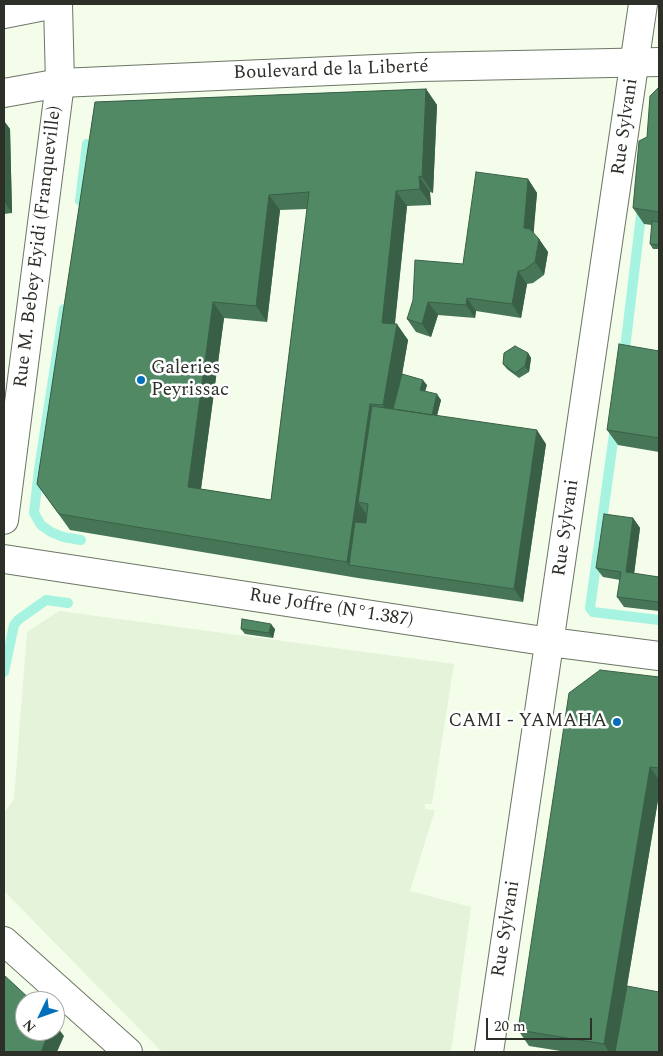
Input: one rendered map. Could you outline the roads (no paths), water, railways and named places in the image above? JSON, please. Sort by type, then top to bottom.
[{"type":"street","points":[[4,14],[56,4]]},
{"type":"street","name":"Rue M. Bebey Eyidi (Franqueville)","points":[[4,520],[60,83],[56,4]]},
{"type":"street","name":"Rue Sylvani","points":[[489,1052],[550,642],[647,63],[643,4]]},
{"type":"street","name":"Boulevard de la Liberté","points":[[4,93],[60,83],[421,66],[647,63]]},
{"type":"street","name":"Rue Joffre (N°1.387)","points":[[4,560],[550,642],[659,656]]},
{"type":"street","points":[[4,941],[128,1052]]},
{"type":"waterway","points":[[80,201],[87,144]]},
{"type":"waterway","points":[[624,357],[642,207]]},
{"type":"waterway","points":[[64,309],[34,513],[41,525],[51,532],[63,537],[81,540]]},
{"type":"waterway","points":[[615,427],[590,608],[593,612],[659,620]]},
{"type":"waterway","points":[[4,672],[14,625],[18,620],[46,600],[68,603]]},
{"type":"place","name":"Galeries Peyrissac","points":[[141,380]]},
{"type":"place","name":"CAMI - YAMAHA","points":[[617,722]]}]
